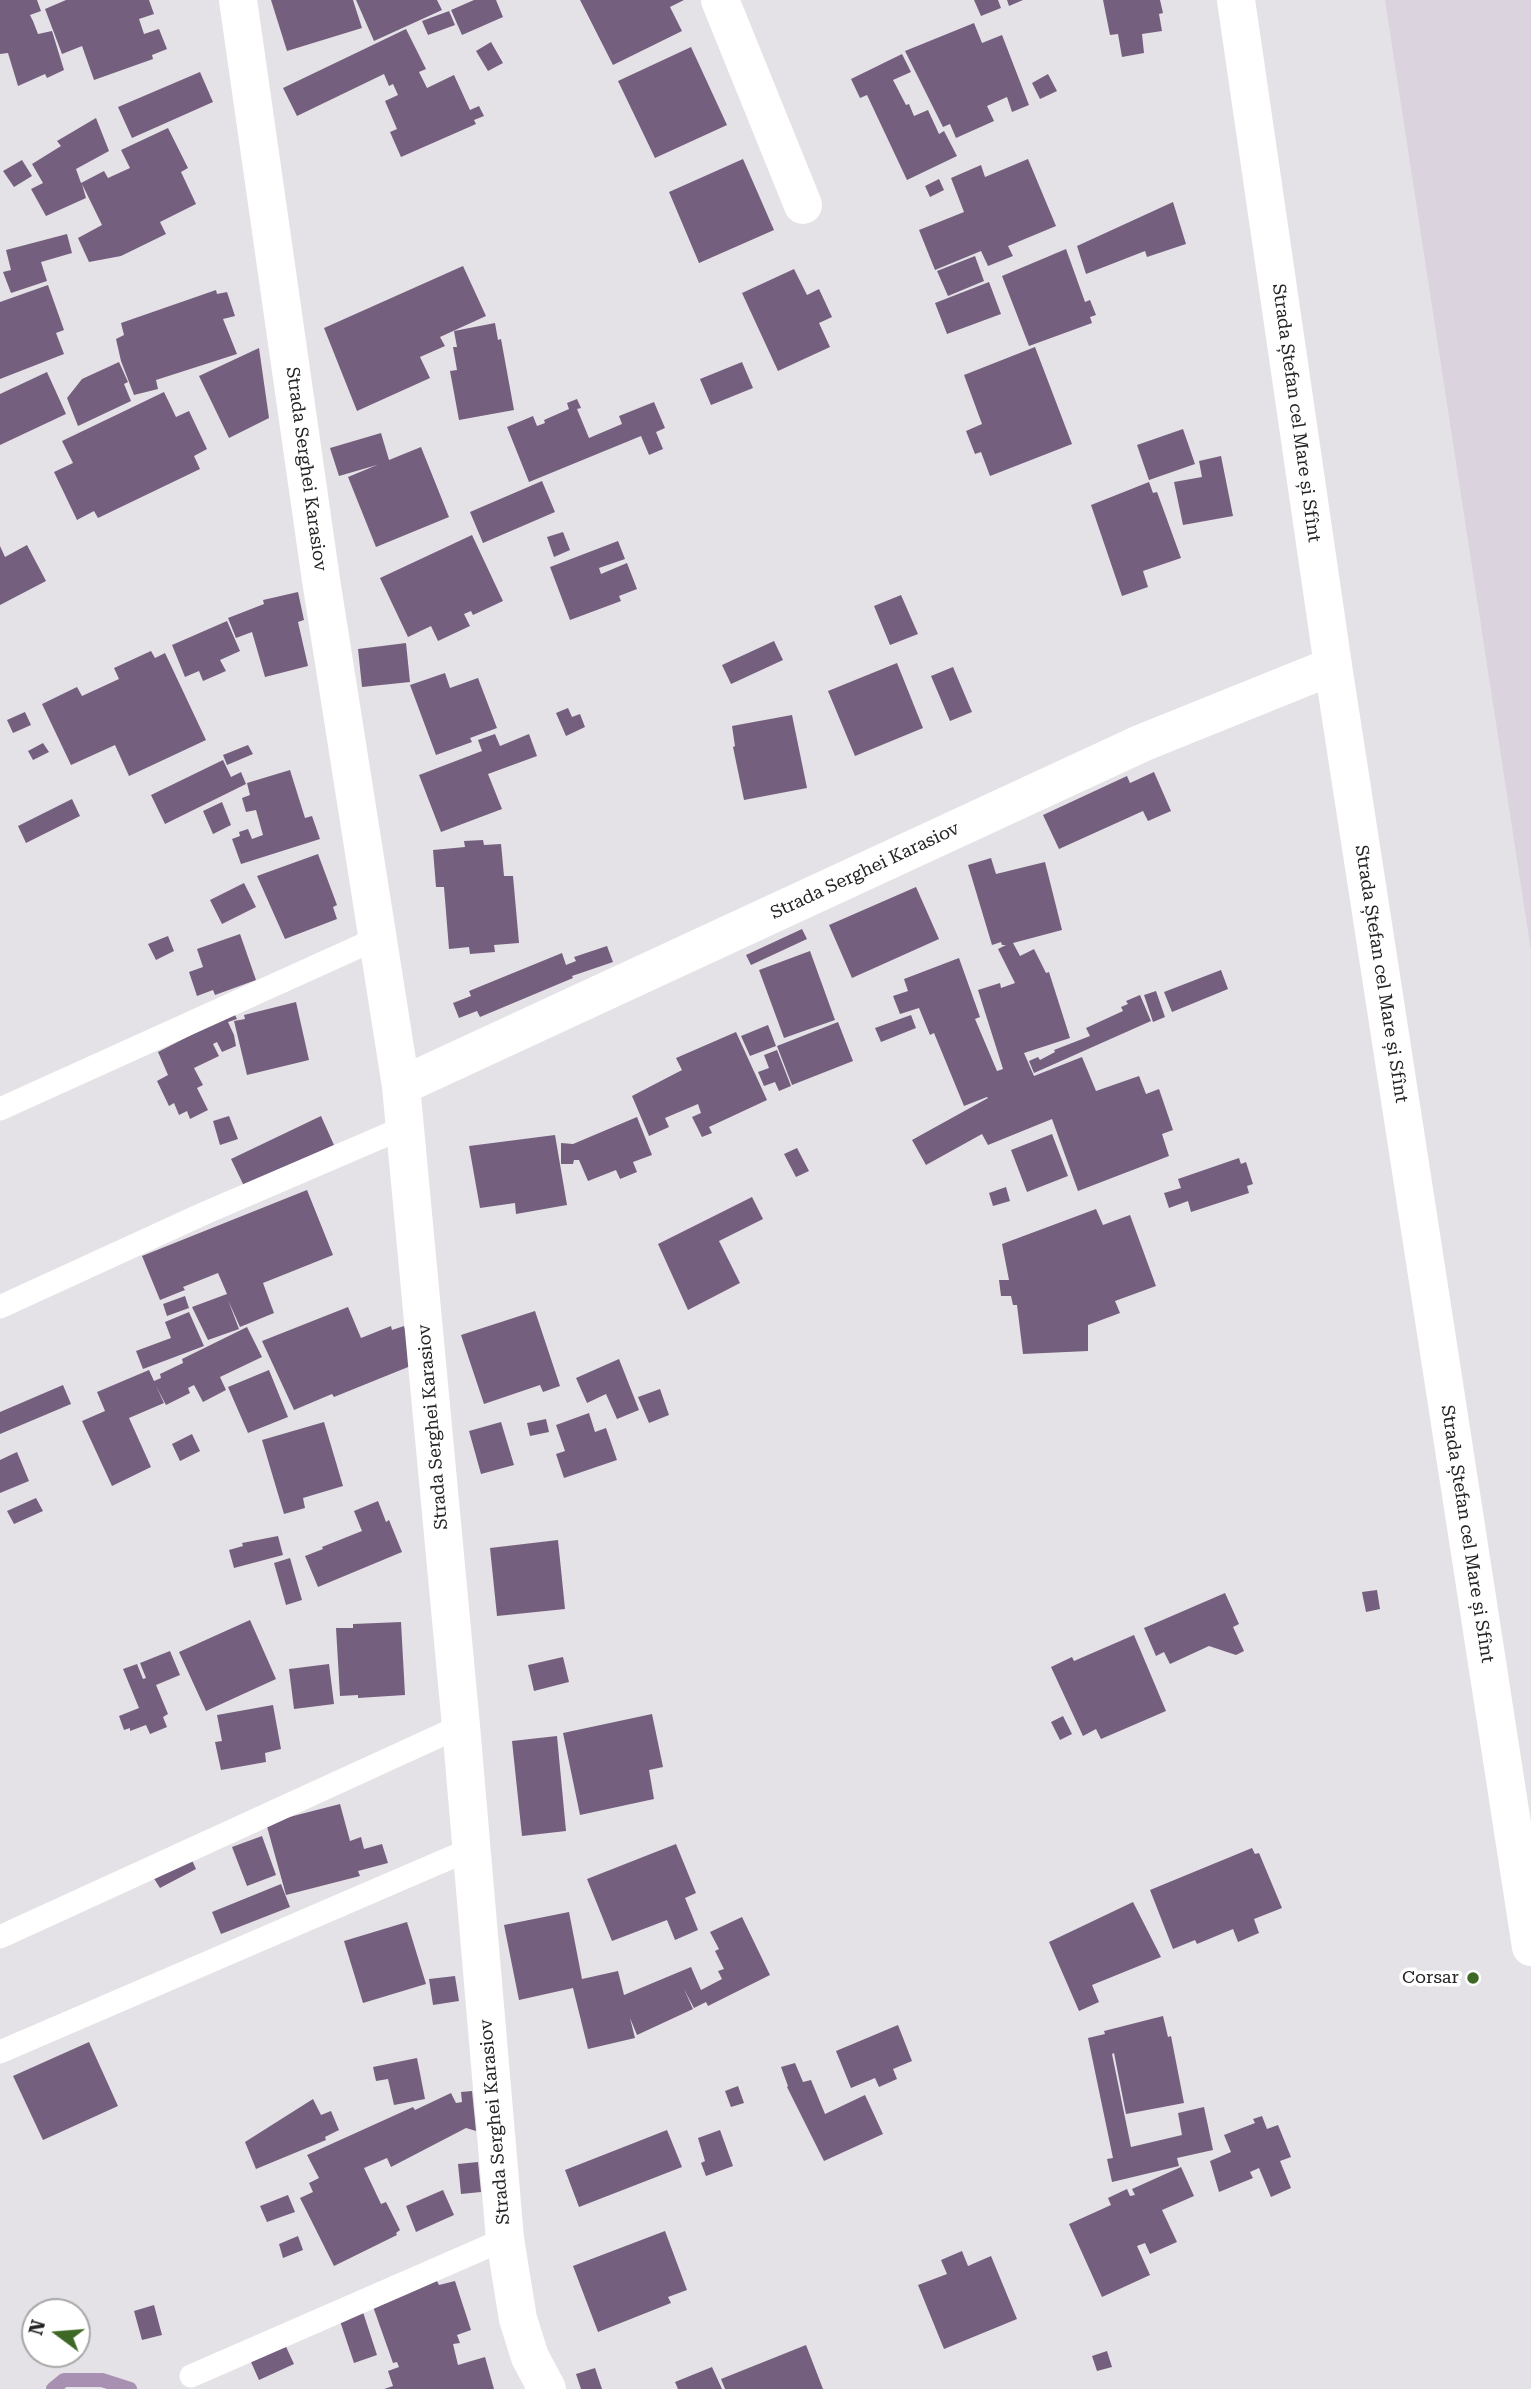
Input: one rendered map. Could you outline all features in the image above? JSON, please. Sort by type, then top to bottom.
[{"type":"street","name":"Strada Serghei Karasiov","points":[[238,0],[321,580],[401,1086],[461,1726],[505,2239],[518,2319],[530,2357],[547,2389]]},
{"type":"street","points":[[720,0],[803,205]]},
{"type":"street","name":"Strada Ștefan cel Mare și Sfînt","points":[[1236,0],[1333,666],[1531,1947]]},
{"type":"street","name":"Strada Serghei Karasiov","points":[[401,1086],[1142,743],[1333,666]]},
{"type":"lane","points":[[0,1109],[378,938]]},
{"type":"lane","points":[[0,1307],[205,1213],[405,1128]]},
{"type":"lane","points":[[0,1937],[461,1726]]},
{"type":"lane","points":[[0,2052],[471,1849]]},
{"type":"lane","points":[[191,2376],[505,2239]]},
{"type":"shaded area","points":[[1385,0],[1531,0],[1531,951]]},
{"type":"building","points":[[0,0],[37,0],[41,11],[30,15],[38,34],[52,31],[64,70],[47,78],[45,74],[18,86],[8,53],[0,54]]},
{"type":"building","points":[[66,0],[149,0],[154,14],[139,19],[144,34],[159,29],[167,49],[152,55],[153,59],[94,80],[82,46],[62,54],[45,9]]},
{"type":"building","points":[[271,0],[353,0],[362,28],[287,51]]},
{"type":"building","points":[[356,0],[437,0],[442,10],[374,41]]},
{"type":"building","points":[[474,0],[496,0],[503,17],[462,35],[451,10]]},
{"type":"building","points":[[580,0],[684,0],[670,7],[682,31],[613,65]]},
{"type":"building","points":[[974,0],[998,0],[1001,8],[981,16]]},
{"type":"building","points":[[1007,0],[1023,0],[1009,6]]},
{"type":"building","points":[[1103,0],[1160,0],[1163,13],[1159,14],[1162,31],[1142,34],[1144,53],[1122,57],[1118,34],[1110,35]]},
{"type":"building","points":[[449,11],[455,25],[428,35],[422,21]]},
{"type":"building","points":[[974,23],[982,43],[1002,35],[1029,105],[1012,112],[1007,97],[987,106],[994,121],[956,138],[950,124],[943,127],[905,51]]},
{"type":"building","points":[[406,29],[426,69],[419,72],[427,88],[454,75],[470,110],[479,106],[484,116],[474,120],[476,124],[401,157],[390,132],[397,129],[385,101],[398,95],[393,84],[389,86],[384,74],[297,116],[283,88]]},
{"type":"building","points":[[491,42],[503,63],[488,71],[476,51]]},
{"type":"building","points":[[691,47],[727,125],[655,158],[618,81]]},
{"type":"building","points":[[902,54],[911,72],[893,80],[906,105],[909,104],[914,116],[928,110],[939,134],[944,131],[957,156],[907,180],[867,95],[860,98],[851,79]]},
{"type":"building","points":[[200,72],[213,102],[132,138],[118,107]]},
{"type":"building","points":[[1048,74],[1057,91],[1040,99],[1032,83]]},
{"type":"building","points":[[96,118],[109,151],[76,169],[81,183],[104,171],[108,178],[130,168],[121,150],[168,128],[188,168],[181,172],[196,204],[160,222],[166,234],[121,256],[89,262],[78,238],[102,225],[82,184],[86,198],[46,216],[31,189],[43,183],[32,164],[61,146],[57,141]]},
{"type":"building","points":[[743,159],[774,230],[699,263],[669,192]]},
{"type":"building","points":[[1028,159],[1056,226],[1008,246],[1013,256],[988,266],[981,251],[935,270],[919,230],[964,212],[951,178],[981,165],[985,177]]},
{"type":"building","points":[[22,160],[32,176],[14,187],[3,171]]},
{"type":"building","points":[[939,179],[944,190],[930,197],[925,186]]},
{"type":"building","points":[[1173,202],[1186,244],[1147,257],[1145,251],[1086,274],[1077,246]]},
{"type":"building","points":[[67,234],[72,253],[41,262],[47,281],[11,293],[3,272],[11,270],[6,250]]},
{"type":"building","points":[[1066,249],[1085,302],[1090,300],[1096,315],[1090,317],[1092,323],[1029,346],[1002,276]]},
{"type":"building","points":[[975,256],[984,281],[948,296],[937,271]]},
{"type":"building","points":[[463,266],[486,316],[440,337],[445,346],[420,357],[430,378],[357,411],[324,328]]},
{"type":"building","points":[[794,269],[807,295],[819,289],[832,317],[819,323],[830,347],[778,371],[742,293]]},
{"type":"building","points":[[989,282],[1001,314],[947,334],[935,303]]},
{"type":"building","points":[[48,285],[64,330],[56,333],[64,354],[0,379],[0,302]]},
{"type":"building","points":[[216,290],[217,294],[227,292],[235,316],[223,319],[237,354],[156,380],[158,389],[134,395],[116,339],[124,335],[121,323]]},
{"type":"building","points":[[495,323],[498,340],[501,339],[514,410],[459,420],[450,371],[457,370],[453,347],[457,347],[454,331]]},
{"type":"building","points":[[1035,347],[1072,444],[990,476],[981,452],[975,454],[966,431],[982,424],[964,375]]},
{"type":"building","points":[[259,348],[269,418],[229,438],[199,376]]},
{"type":"building","points":[[119,362],[128,382],[124,384],[131,401],[78,426],[67,398],[82,379]]},
{"type":"building","points":[[742,362],[753,388],[711,405],[700,379]]},
{"type":"building","points":[[47,372],[66,414],[0,445],[0,394]]},
{"type":"building","points":[[164,392],[176,417],[189,411],[207,449],[194,456],[200,469],[98,518],[94,511],[77,520],[54,472],[73,463],[62,441]]},
{"type":"building","points":[[577,399],[581,408],[577,409],[589,438],[622,424],[619,416],[654,402],[665,428],[656,432],[663,449],[649,455],[641,436],[529,482],[507,427],[533,416],[537,426],[545,423],[544,420],[569,409],[567,403]]},
{"type":"building","points":[[1183,429],[1195,464],[1149,480],[1137,445]]},
{"type":"building","points":[[381,433],[389,460],[421,447],[449,517],[376,547],[348,477],[377,465],[339,476],[330,448]]},
{"type":"building","points":[[1221,456],[1233,516],[1183,525],[1174,482],[1202,477],[1199,461]]},
{"type":"building","points":[[542,481],[555,512],[483,543],[470,512]]},
{"type":"building","points":[[1149,482],[1153,493],[1157,492],[1181,558],[1143,571],[1148,587],[1122,596],[1091,505]]},
{"type":"building","points":[[563,532],[570,550],[554,557],[547,537]]},
{"type":"building","points":[[472,535],[503,601],[473,615],[471,611],[464,614],[470,626],[438,641],[431,626],[408,637],[380,578]]},
{"type":"building","points":[[618,541],[625,559],[599,568],[601,574],[627,563],[637,589],[619,596],[621,601],[570,620],[550,567]]},
{"type":"building","points":[[27,545],[46,581],[0,605],[0,546],[5,557]]},
{"type":"building","points":[[298,592],[304,620],[298,622],[308,666],[265,677],[252,632],[236,638],[228,618],[264,604],[263,600]]},
{"type":"building","points":[[901,595],[918,634],[890,645],[874,606]]},
{"type":"building","points":[[227,621],[240,651],[220,660],[226,671],[203,681],[199,671],[185,677],[172,645]]},
{"type":"building","points":[[774,641],[783,660],[731,684],[722,665]]},
{"type":"building","points":[[406,643],[410,682],[362,687],[358,649]]},
{"type":"building","points":[[151,651],[155,658],[165,653],[206,740],[129,776],[115,745],[71,765],[42,704],[77,687],[82,696],[119,679],[114,668]]},
{"type":"building","points":[[897,663],[923,728],[855,756],[828,691]]},
{"type":"building","points":[[953,667],[972,712],[950,721],[931,676]]},
{"type":"building","points":[[445,673],[450,688],[478,678],[497,728],[470,738],[472,742],[436,755],[410,685]]},
{"type":"building","points":[[568,708],[572,717],[580,714],[585,727],[566,736],[556,713]]},
{"type":"building","points":[[25,712],[31,725],[13,733],[7,720]]},
{"type":"building","points":[[792,715],[807,788],[744,800],[733,747],[732,726]]},
{"type":"building","points":[[495,734],[500,746],[529,734],[537,756],[488,774],[502,809],[441,832],[419,775],[482,751],[478,740]]},
{"type":"building","points":[[43,743],[49,752],[33,760],[28,751]]},
{"type":"building","points":[[248,745],[253,754],[227,765],[223,755]]},
{"type":"building","points":[[223,760],[231,777],[241,772],[246,784],[165,824],[151,795]]},
{"type":"building","points":[[290,770],[305,818],[312,816],[320,839],[241,864],[232,839],[240,836],[239,832],[248,829],[252,839],[263,835],[256,810],[246,812],[242,798],[250,795],[247,783]]},
{"type":"building","points":[[1154,772],[1171,811],[1148,821],[1143,811],[1059,849],[1043,815],[1127,776],[1130,783]]},
{"type":"building","points":[[72,799],[80,816],[26,843],[18,826]]},
{"type":"building","points":[[222,802],[231,825],[213,834],[203,811]]},
{"type":"building","points":[[483,840],[484,845],[501,844],[504,876],[513,876],[519,943],[494,945],[495,952],[470,954],[469,947],[449,949],[444,887],[436,887],[433,850],[465,847],[464,841]]},
{"type":"building","points":[[318,854],[337,905],[333,907],[337,919],[285,939],[257,876]]},
{"type":"building","points":[[991,858],[996,874],[1045,862],[1062,930],[1013,943],[1020,956],[1034,949],[1046,973],[1049,972],[1070,1038],[1024,1053],[1034,1076],[1082,1057],[1096,1091],[1139,1076],[1146,1094],[1159,1089],[1173,1130],[1162,1134],[1169,1156],[1078,1191],[1052,1119],[988,1145],[982,1134],[926,1165],[912,1140],[988,1098],[964,1106],[934,1033],[930,1035],[919,1008],[900,1014],[893,996],[908,991],[904,979],[959,958],[980,1017],[975,1019],[997,1071],[1003,1069],[978,990],[1000,983],[1001,988],[1015,983],[998,949],[1006,945],[1001,942],[992,945],[968,865]]},
{"type":"building","points":[[244,883],[256,907],[222,924],[210,900]]},
{"type":"building","points":[[916,887],[939,939],[852,978],[829,925]]},
{"type":"building","points":[[802,929],[807,939],[751,965],[746,955]]},
{"type":"building","points":[[240,934],[256,980],[215,995],[213,990],[197,996],[189,972],[203,967],[197,949]]},
{"type":"building","points":[[168,936],[174,951],[156,960],[148,944]]},
{"type":"building","points":[[607,946],[613,962],[572,976],[573,978],[480,1017],[477,1011],[459,1018],[453,1003],[471,996],[469,991],[562,953],[566,965],[576,961],[574,957]]},
{"type":"building","points":[[810,951],[835,1020],[784,1038],[759,970]]},
{"type":"building","points":[[1221,970],[1228,989],[1172,1012],[1164,992]]},
{"type":"building","points":[[1156,991],[1165,1017],[1153,1022],[1144,995]]},
{"type":"building","points":[[1140,995],[1151,1021],[1034,1073],[1029,1061],[1038,1057],[1040,1060],[1055,1052],[1054,1050],[1090,1036],[1086,1028],[1123,1011],[1121,1007],[1128,1004],[1126,1001]]},
{"type":"building","points":[[296,1002],[309,1060],[247,1075],[234,1021],[245,1019],[244,1015]]},
{"type":"building","points":[[234,1013],[237,1019],[228,1022],[236,1046],[222,1052],[217,1042],[213,1044],[219,1056],[194,1068],[203,1085],[197,1088],[208,1110],[190,1119],[187,1111],[179,1115],[174,1103],[169,1106],[157,1081],[168,1075],[158,1052]]},
{"type":"building","points":[[911,1015],[916,1028],[881,1042],[875,1028]]},
{"type":"building","points":[[838,1022],[853,1061],[792,1085],[777,1046]]},
{"type":"building","points":[[768,1025],[776,1046],[750,1056],[741,1036]]},
{"type":"building","points":[[736,1032],[767,1100],[709,1127],[712,1133],[702,1137],[692,1117],[701,1113],[698,1104],[665,1118],[669,1127],[649,1136],[632,1096],[682,1070],[676,1058]]},
{"type":"building","points":[[777,1050],[791,1086],[779,1091],[775,1082],[764,1086],[758,1072],[769,1068],[764,1055]]},
{"type":"building","points":[[229,1116],[238,1139],[220,1145],[213,1121]]},
{"type":"building","points":[[321,1116],[334,1145],[244,1186],[231,1159]]},
{"type":"building","points":[[637,1117],[652,1155],[633,1162],[637,1172],[620,1179],[616,1170],[588,1181],[579,1160],[574,1160],[573,1164],[561,1164],[561,1143],[573,1144]]},
{"type":"building","points":[[1052,1134],[1068,1176],[1027,1192],[1011,1150]]},
{"type":"building","points":[[555,1135],[567,1205],[516,1214],[515,1203],[480,1208],[469,1146]]},
{"type":"building","points":[[797,1148],[809,1171],[796,1177],[784,1154]]},
{"type":"building","points":[[1239,1158],[1241,1164],[1246,1162],[1253,1184],[1247,1186],[1249,1193],[1191,1212],[1188,1201],[1169,1208],[1164,1193],[1181,1188],[1178,1179]]},
{"type":"building","points":[[1006,1187],[1010,1201],[993,1206],[989,1193]]},
{"type":"building","points":[[307,1190],[333,1255],[263,1283],[274,1313],[240,1327],[228,1300],[239,1329],[208,1340],[192,1307],[227,1294],[218,1273],[160,1300],[142,1256]]},
{"type":"building","points":[[752,1197],[763,1219],[719,1241],[740,1283],[688,1310],[658,1244]]},
{"type":"building","points":[[1096,1209],[1103,1225],[1130,1215],[1156,1286],[1115,1301],[1120,1313],[1088,1325],[1088,1351],[1023,1354],[1017,1305],[1013,1305],[1011,1296],[1001,1296],[999,1280],[1009,1280],[1002,1244]]},
{"type":"building","points":[[185,1296],[189,1308],[167,1316],[163,1304]]},
{"type":"building","points":[[348,1307],[361,1338],[391,1326],[392,1330],[404,1326],[418,1363],[294,1410],[262,1341]]},
{"type":"building","points":[[535,1311],[560,1386],[543,1392],[540,1385],[484,1404],[461,1335]]},
{"type":"building","points":[[189,1312],[204,1346],[143,1369],[136,1351],[171,1338],[165,1322]]},
{"type":"building","points":[[247,1327],[262,1357],[220,1377],[226,1390],[203,1402],[194,1385],[188,1388],[190,1393],[166,1405],[156,1386],[164,1403],[129,1418],[151,1467],[112,1486],[82,1421],[105,1411],[97,1392],[149,1370],[154,1381],[161,1378],[160,1374],[183,1363],[182,1359]]},
{"type":"building","points":[[619,1359],[639,1410],[617,1419],[606,1394],[587,1403],[576,1378]]},
{"type":"building","points":[[269,1370],[288,1417],[248,1433],[228,1387]]},
{"type":"building","points":[[63,1385],[71,1404],[0,1434],[0,1412]]},
{"type":"building","points":[[660,1389],[669,1415],[649,1423],[638,1397]]},
{"type":"building","points":[[589,1413],[595,1432],[606,1428],[617,1460],[564,1478],[556,1454],[565,1451],[556,1425]]},
{"type":"building","points":[[546,1419],[549,1432],[530,1436],[527,1423]]},
{"type":"building","points":[[324,1422],[343,1486],[303,1498],[305,1508],[284,1514],[262,1440]]},
{"type":"building","points":[[501,1422],[514,1465],[481,1474],[469,1431]]},
{"type":"building","points":[[192,1434],[200,1451],[180,1461],[172,1444]]},
{"type":"building","points":[[17,1452],[29,1481],[0,1493],[0,1460]]},
{"type":"building","points":[[36,1498],[43,1511],[14,1524],[7,1511]]},
{"type":"building","points":[[378,1501],[402,1552],[318,1587],[305,1556],[362,1531],[354,1511]]},
{"type":"building","points":[[278,1536],[283,1555],[234,1568],[229,1550],[243,1546],[242,1543]]},
{"type":"building","points":[[558,1540],[565,1609],[497,1616],[490,1548]]},
{"type":"building","points":[[290,1558],[302,1600],[286,1605],[274,1563]]},
{"type":"building","points":[[1377,1590],[1380,1609],[1366,1612],[1362,1592]]},
{"type":"building","points":[[1225,1593],[1239,1624],[1233,1627],[1244,1651],[1236,1655],[1209,1646],[1170,1664],[1164,1652],[1156,1656],[1144,1628]]},
{"type":"building","points":[[250,1620],[276,1679],[206,1711],[179,1652]]},
{"type":"building","points":[[401,1622],[405,1695],[358,1698],[358,1695],[340,1696],[336,1628],[353,1628],[353,1624]]},
{"type":"building","points":[[1134,1635],[1166,1711],[1101,1739],[1096,1729],[1083,1736],[1051,1667],[1072,1657],[1074,1661]]},
{"type":"building","points":[[170,1651],[180,1675],[156,1685],[168,1714],[163,1717],[167,1727],[150,1734],[146,1725],[130,1731],[130,1728],[124,1730],[119,1716],[139,1708],[123,1669],[137,1664],[143,1679],[146,1678],[140,1663]]},
{"type":"building","points":[[563,1657],[569,1682],[534,1691],[528,1665]]},
{"type":"building","points":[[329,1664],[334,1704],[294,1709],[289,1669]]},
{"type":"building","points":[[273,1705],[281,1749],[265,1753],[266,1762],[221,1770],[215,1742],[222,1741],[217,1715]]},
{"type":"building","points":[[652,1714],[663,1767],[649,1770],[654,1799],[580,1815],[563,1733]]},
{"type":"building","points":[[1063,1716],[1072,1734],[1060,1740],[1051,1722]]},
{"type":"building","points":[[557,1736],[566,1831],[522,1836],[512,1741]]},
{"type":"building","points":[[340,1804],[350,1841],[361,1837],[364,1849],[382,1844],[388,1863],[358,1871],[360,1876],[286,1895],[266,1823]]},
{"type":"building","points":[[262,1836],[276,1875],[247,1886],[232,1847]]},
{"type":"building","points":[[676,1844],[696,1893],[685,1898],[698,1930],[675,1940],[667,1920],[612,1941],[587,1879]]},
{"type":"building","points":[[1252,1848],[1255,1854],[1259,1853],[1282,1908],[1254,1919],[1259,1933],[1238,1942],[1233,1929],[1197,1944],[1195,1940],[1173,1949],[1150,1890]]},
{"type":"building","points":[[191,1858],[196,1869],[160,1888],[153,1877]]},
{"type":"building","points":[[281,1884],[290,1907],[221,1934],[212,1912]]},
{"type":"building","points":[[1133,1902],[1161,1957],[1092,1985],[1099,2002],[1079,2011],[1049,1942]]},
{"type":"building","points":[[569,1912],[582,1979],[618,1971],[624,1995],[691,1967],[701,1990],[722,1979],[718,1971],[724,1969],[715,1951],[719,1949],[710,1932],[742,1917],[770,1975],[708,2006],[706,2002],[694,2008],[684,1989],[693,2009],[637,2035],[630,2018],[635,2038],[588,2049],[573,1988],[519,2000],[504,1925]]},
{"type":"building","points":[[407,1922],[426,1984],[363,2003],[344,1941]]},
{"type":"building","points":[[455,1976],[459,2001],[433,2005],[429,1979]]},
{"type":"building","points":[[1163,2016],[1168,2037],[1171,2036],[1184,2103],[1126,2114],[1114,2053],[1112,2054],[1131,2147],[1182,2135],[1178,2113],[1204,2107],[1213,2150],[1177,2158],[1179,2166],[1112,2182],[1107,2159],[1113,2158],[1088,2038],[1105,2034],[1104,2031]]},
{"type":"building","points":[[898,2025],[912,2061],[893,2069],[897,2079],[879,2087],[875,2078],[851,2088],[836,2051]]},
{"type":"building","points":[[89,2042],[118,2106],[43,2140],[13,2076]]},
{"type":"building","points":[[417,2058],[425,2099],[394,2105],[388,2079],[376,2081],[373,2067]]},
{"type":"building","points":[[795,2063],[803,2082],[811,2080],[825,2114],[865,2095],[883,2134],[824,2161],[787,2087],[781,2067]]},
{"type":"building","points":[[738,2086],[744,2103],[731,2107],[725,2091]]},
{"type":"building","points":[[472,2091],[476,2131],[466,2128],[391,2167],[387,2158],[364,2168],[381,2204],[386,2202],[400,2230],[397,2235],[334,2266],[300,2198],[313,2192],[309,2183],[319,2178],[307,2155],[413,2107],[415,2110],[451,2093],[456,2103],[462,2102],[461,2092]]},
{"type":"building","points":[[313,2099],[321,2115],[331,2111],[339,2130],[325,2137],[326,2140],[256,2169],[245,2142]]},
{"type":"building","points":[[1262,2116],[1267,2129],[1278,2125],[1291,2157],[1280,2161],[1291,2188],[1271,2197],[1259,2168],[1250,2172],[1253,2178],[1219,2192],[1210,2161],[1231,2152],[1224,2135],[1255,2123],[1253,2119]]},
{"type":"building","points":[[667,2130],[682,2167],[579,2207],[565,2170]]},
{"type":"building","points":[[720,2130],[733,2166],[706,2176],[701,2163],[705,2161],[698,2138]]},
{"type":"building","points":[[478,2162],[481,2192],[461,2194],[458,2164]]},
{"type":"building","points":[[1181,2167],[1194,2196],[1162,2210],[1177,2242],[1150,2254],[1145,2243],[1137,2246],[1150,2275],[1102,2297],[1069,2224],[1111,2205],[1108,2198],[1127,2189],[1130,2196],[1135,2195],[1132,2189]]},
{"type":"building","points":[[443,2190],[454,2215],[416,2232],[406,2206]]},
{"type":"building","points":[[288,2195],[295,2212],[267,2222],[260,2206]]},
{"type":"building","points":[[665,2231],[687,2290],[668,2297],[671,2303],[598,2332],[573,2266]]},
{"type":"building","points":[[298,2236],[303,2250],[283,2258],[279,2244]]},
{"type":"building","points":[[962,2251],[968,2266],[991,2256],[1017,2319],[944,2349],[918,2285],[947,2274],[941,2260]]},
{"type":"building","points":[[435,2277],[439,2285],[455,2281],[471,2330],[457,2335],[460,2343],[453,2344],[458,2365],[485,2357],[494,2389],[384,2389],[393,2386],[388,2371],[399,2367],[397,2362],[393,2363],[370,2298]]},
{"type":"building","points":[[154,2305],[162,2335],[142,2340],[134,2311]]},
{"type":"building","points":[[361,2306],[377,2355],[354,2363],[338,2315]]},
{"type":"building","points":[[282,2338],[294,2364],[259,2380],[247,2353]]},
{"type":"building","points":[[806,2345],[823,2389],[725,2389],[721,2379]]},
{"type":"building","points":[[1107,2351],[1112,2367],[1097,2371],[1092,2356]]},
{"type":"building","points":[[712,2367],[722,2389],[678,2389],[675,2382]]},
{"type":"building","points":[[595,2368],[602,2389],[581,2389],[576,2374]]},
{"type":"waterway","points":[[53,2389],[64,2380],[102,2380],[130,2389]]},
{"type":"place","name":"Corsar","points":[[1473,1978]]}]
